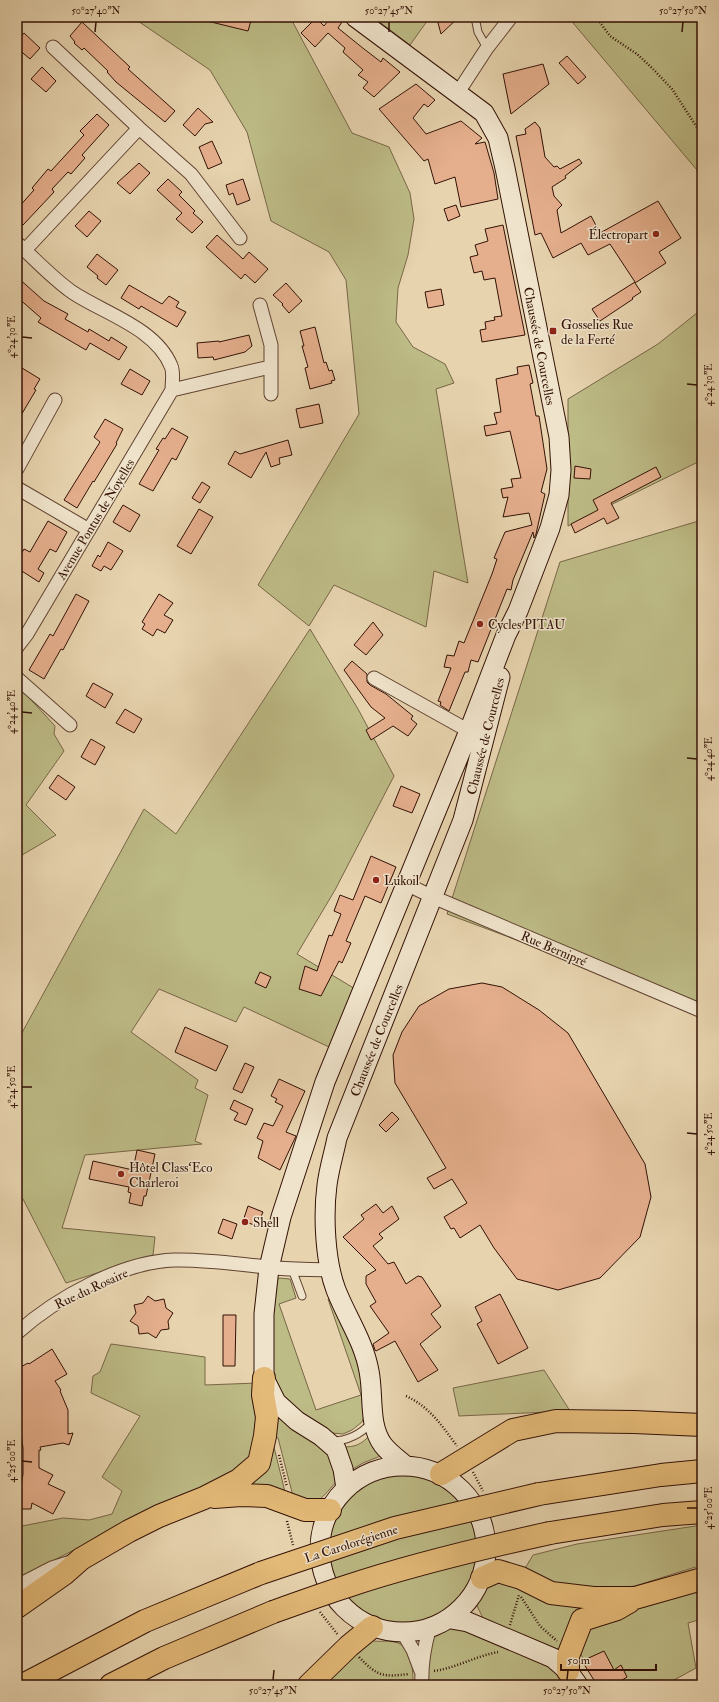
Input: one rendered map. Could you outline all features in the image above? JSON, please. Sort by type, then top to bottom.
[{"type":"highway","points":[[17,1607],[64,1574],[81,1559],[129,1531],[159,1516],[204,1498],[239,1480],[259,1463],[265,1436],[266,1423],[263,1395],[264,1378]]},
{"type":"highway","points":[[441,1474],[513,1430],[556,1421],[634,1422],[702,1426]]},
{"type":"highway","name":"La Carolorégienne","points":[[23,1685],[145,1621],[261,1573],[395,1528],[539,1494],[661,1475],[702,1471]]},
{"type":"highway","points":[[204,1498],[241,1495],[266,1496],[305,1510],[330,1510]]},
{"type":"highway","points":[[111,1685],[164,1658],[273,1612],[348,1585],[472,1550],[550,1533],[663,1515],[702,1512]]},
{"type":"highway","points":[[482,1578],[498,1571],[521,1578],[551,1593],[592,1598],[635,1598]]},
{"type":"highway","points":[[573,1678],[568,1656],[582,1620],[617,1609],[635,1598],[702,1579]]},
{"type":"highway","points":[[309,1685],[349,1646],[372,1627]]},
{"type":"main road","name":"Chaussée de Courcelles","points":[[346,1488],[343,1469],[336,1449],[326,1440],[297,1421],[276,1402],[264,1378],[264,1314],[269,1268],[281,1217],[325,1082],[406,884],[477,736],[502,668],[518,611],[550,528],[559,495],[561,470],[559,437],[498,138],[484,113],[355,17]]},
{"type":"main road","name":"Chaussée de Courcelles","points":[[406,1466],[383,1445],[378,1434],[374,1419],[368,1365],[360,1338],[340,1301],[331,1270],[326,1229],[327,1185],[337,1138],[434,897],[463,820],[477,736]]},
{"type":"main road","points":[[406,1466],[441,1474],[460,1488],[476,1508],[486,1546],[482,1578],[472,1596],[451,1619],[429,1630],[403,1633],[372,1627],[351,1613],[337,1598],[325,1577],[321,1538],[330,1510],[346,1488],[363,1476],[382,1468],[406,1466]]},
{"type":"main road","points":[[472,1596],[482,1618],[498,1643]]},
{"type":"main road","points":[[451,1619],[468,1622],[498,1643],[553,1658],[573,1678]]},
{"type":"street","points":[[457,94],[487,48],[511,17]]},
{"type":"street","points":[[53,47],[191,174],[240,238]]},
{"type":"street","points":[[140,128],[21,246],[47,272],[72,292],[142,332],[160,347],[172,367],[172,390],[270,366]]},
{"type":"street","points":[[260,305],[271,345],[271,394]]},
{"type":"street","name":"Avenue Pontus de Noyelles","points":[[17,646],[27,634],[172,390]]},
{"type":"street","points":[[17,469],[55,400]]},
{"type":"street","points":[[17,488],[89,530]]},
{"type":"street","points":[[17,678],[70,725]]},
{"type":"street","name":"Chaussée de Courcelles","points":[[374,678],[477,736]]},
{"type":"street","name":"Rue Bernipré","points":[[406,884],[702,1011]]},
{"type":"street","name":"Rue du Rosaire","points":[[17,1333],[33,1319],[53,1305],[106,1278],[141,1265],[173,1260],[218,1261],[269,1268],[331,1270]]},
{"type":"street","points":[[17,1586],[52,1568],[81,1559]]},
{"type":"street","points":[[422,1679],[424,1649],[429,1630]]},
{"type":"street","points":[[403,1633],[413,1650],[422,1679]]},
{"type":"lane","points":[[475,17],[478,32],[487,48]]},
{"type":"lane","points":[[292,1269],[302,1296]]},
{"type":"lane","points":[[326,1440],[339,1441],[352,1437],[364,1431],[374,1419]]},
{"type":"path","points":[[596,17],[610,36],[637,54],[672,89],[702,135]]},
{"type":"path","points":[[278,1454],[290,1496],[287,1503],[286,1516],[294,1551]]},
{"type":"path","points":[[318,1608],[332,1628],[349,1646],[377,1673],[388,1676],[422,1679],[489,1654],[498,1643]]},
{"type":"shaded area","points":[[132,17],[290,17],[352,133],[389,147],[410,193],[414,219],[408,255],[398,288],[396,322],[413,347],[445,364],[454,383],[436,389],[468,583],[434,571],[426,627],[334,585],[309,626],[258,585],[359,414],[346,280],[329,252],[271,221],[247,132],[210,70]]},
{"type":"shaded area","points":[[373,17],[430,17],[410,45]]},
{"type":"shaded area","points":[[568,17],[702,17],[702,176]]},
{"type":"shaded area","points":[[702,309],[702,460],[568,526],[568,399],[658,344]]},
{"type":"shaded area","points":[[702,520],[702,1009],[447,914],[560,562]]},
{"type":"shaded area","points":[[310,629],[358,709],[394,776],[335,890],[297,954],[357,990],[350,1001],[329,1047],[244,1007],[236,1022],[159,989],[131,1032],[198,1080],[195,1088],[208,1095],[195,1141],[202,1144],[85,1155],[62,1228],[155,1237],[153,1255],[66,1283],[23,1199],[17,1194],[17,1042],[144,809],[176,834]]},
{"type":"shaded area","points":[[21,689],[55,726],[54,734],[64,751],[26,805],[56,835],[17,858],[17,696]]},
{"type":"shaded area","points":[[279,1278],[290,1279],[296,1298],[279,1304],[316,1410],[361,1395],[328,1299],[331,1299],[363,1372],[366,1410],[362,1422],[352,1430],[343,1434],[322,1431],[277,1391],[271,1363],[272,1315],[276,1282]]},
{"type":"shaded area","points":[[111,1344],[205,1357],[205,1385],[257,1383],[257,1429],[253,1454],[241,1470],[133,1520],[17,1579],[17,1527],[63,1518],[89,1520],[112,1514],[122,1491],[102,1477],[140,1416],[91,1393],[93,1376],[100,1372]]},
{"type":"shaded area","points":[[544,1370],[570,1411],[459,1416],[453,1388]]},
{"type":"shaded area","points":[[275,1408],[334,1458],[336,1482],[318,1500],[308,1501],[293,1496],[278,1438],[274,1435]]},
{"type":"shaded area","points":[[370,1435],[383,1455],[363,1463],[351,1470],[342,1447],[358,1445]]},
{"type":"shaded area","points":[[273,1443],[286,1496],[244,1488]]},
{"type":"shaded area","points":[[406,1466],[433,1472],[454,1483],[473,1505],[480,1519],[486,1549],[482,1578],[472,1595],[451,1619],[559,1664],[571,1685],[423,1685],[424,1649],[443,1623],[429,1630],[403,1633],[372,1627],[351,1613],[337,1598],[325,1577],[321,1539],[330,1510],[346,1488],[363,1476],[381,1468]]},
{"type":"shaded area","points":[[702,1525],[702,1565],[635,1586],[610,1589],[571,1590],[524,1570],[533,1555],[577,1544]]},
{"type":"shaded area","points":[[497,1575],[612,1601],[563,1657],[483,1618],[477,1606],[486,1584]]},
{"type":"shaded area","points":[[702,1584],[702,1619],[688,1623],[696,1668],[665,1685],[597,1685],[577,1647],[583,1635],[602,1613]]},
{"type":"shaded area","points":[[373,1641],[396,1642],[406,1649],[411,1660],[413,1685],[323,1685],[361,1644]]},
{"type":"building","points":[[207,17],[252,17],[248,31],[207,21]]},
{"type":"building","points":[[331,17],[336,17],[342,22],[338,28],[364,49],[381,62],[383,58],[400,72],[374,97],[363,88],[368,82],[358,75],[363,70],[343,52],[345,48],[328,33],[315,47],[301,33],[316,18],[324,26]]},
{"type":"building","points":[[444,17],[459,17],[441,34],[437,19]]},
{"type":"building","points":[[82,22],[130,67],[128,69],[175,111],[165,122],[116,82],[107,72],[108,71],[84,48],[82,50],[74,43],[75,42],[70,36]]},
{"type":"building","points":[[24,33],[40,48],[30,59],[17,48],[17,41]]},
{"type":"building","points":[[567,56],[586,77],[578,84],[559,63]]},
{"type":"building","points":[[543,64],[549,84],[511,114],[503,74]]},
{"type":"building","points":[[42,67],[56,81],[46,92],[31,79]]},
{"type":"building","points":[[416,84],[435,100],[428,107],[424,104],[413,118],[426,134],[461,121],[482,138],[475,144],[485,142],[494,173],[498,199],[461,207],[455,177],[435,184],[428,159],[424,161],[379,109]]},
{"type":"building","points":[[198,108],[213,122],[205,124],[195,136],[183,125]]},
{"type":"building","points":[[97,114],[109,125],[82,155],[85,158],[71,174],[68,172],[52,189],[54,192],[23,225],[17,220],[17,209],[34,190],[32,188],[48,169],[51,171],[84,135],[80,131]]},
{"type":"building","points":[[535,122],[540,128],[545,157],[554,167],[557,166],[560,169],[579,159],[582,163],[565,176],[566,178],[552,187],[554,196],[562,205],[557,210],[561,233],[591,216],[600,233],[658,201],[681,238],[659,252],[666,263],[635,283],[641,292],[600,321],[592,309],[635,282],[610,244],[588,255],[581,243],[553,258],[541,233],[535,235],[516,136],[526,134],[525,129]]},
{"type":"building","points":[[212,141],[222,163],[208,169],[199,147]]},
{"type":"building","points":[[139,163],[150,173],[130,194],[117,183]]},
{"type":"building","points":[[168,179],[182,192],[179,195],[195,211],[193,213],[203,222],[192,233],[176,219],[182,213],[157,190]]},
{"type":"building","points":[[243,179],[250,200],[237,205],[233,193],[229,195],[226,185]]},
{"type":"building","points":[[456,205],[460,216],[448,221],[444,209]]},
{"type":"building","points":[[89,211],[101,221],[87,237],[75,226]]},
{"type":"building","points":[[503,225],[525,335],[482,342],[480,330],[486,329],[485,322],[495,320],[494,317],[502,316],[495,278],[484,280],[482,271],[474,273],[470,257],[478,255],[475,245],[488,241],[485,229]]},
{"type":"building","points":[[217,235],[243,259],[249,252],[268,269],[255,283],[245,274],[241,279],[206,247]]},
{"type":"building","points":[[97,254],[118,270],[106,285],[87,267]]},
{"type":"building","points":[[17,277],[44,301],[68,314],[65,319],[88,332],[89,329],[109,341],[111,337],[127,347],[119,360],[90,343],[86,350],[38,322],[41,318],[17,297]]},
{"type":"building","points":[[286,283],[302,301],[289,313],[282,305],[283,304],[273,295]]},
{"type":"building","points":[[129,285],[162,304],[169,296],[179,302],[176,307],[186,312],[177,327],[141,306],[139,309],[121,298]]},
{"type":"building","points":[[441,289],[444,305],[428,308],[425,292]]},
{"type":"building","points":[[315,327],[324,363],[326,362],[329,371],[332,370],[335,380],[331,381],[332,383],[310,389],[305,368],[308,367],[302,346],[304,346],[300,331]]},
{"type":"building","points":[[249,335],[252,346],[245,352],[214,360],[213,357],[198,358],[197,343],[219,342]]},
{"type":"building","points":[[529,365],[533,383],[530,384],[536,416],[539,416],[547,469],[541,492],[545,494],[536,534],[534,538],[533,532],[513,580],[511,590],[507,589],[478,662],[471,660],[468,672],[465,672],[449,711],[440,705],[441,702],[438,701],[451,668],[444,667],[447,655],[454,656],[459,641],[464,643],[492,574],[497,559],[494,558],[505,532],[532,525],[529,513],[503,517],[508,497],[503,498],[501,489],[513,487],[511,479],[521,478],[510,431],[486,436],[484,426],[497,424],[494,413],[501,412],[496,379],[518,374],[517,367]]},
{"type":"building","points":[[22,368],[40,379],[34,389],[36,390],[17,422],[17,377]]},
{"type":"building","points":[[130,369],[150,381],[142,395],[121,384]]},
{"type":"building","points":[[319,404],[323,423],[300,428],[296,409]]},
{"type":"building","points":[[105,419],[123,429],[116,443],[117,444],[77,508],[64,500],[100,442],[94,437]]},
{"type":"building","points":[[172,428],[188,437],[176,460],[172,458],[153,491],[139,484],[159,450],[156,449]]},
{"type":"building","points":[[288,440],[292,455],[279,458],[280,464],[271,467],[266,452],[251,478],[228,464],[235,451],[240,454]]},
{"type":"building","points":[[575,466],[591,469],[590,479],[574,478]]},
{"type":"building","points":[[656,467],[661,477],[611,503],[619,518],[607,524],[604,518],[575,533],[571,524],[598,510],[593,500]]},
{"type":"building","points":[[202,482],[210,487],[200,503],[192,498]]},
{"type":"building","points":[[123,505],[140,515],[130,532],[113,522]]},
{"type":"building","points":[[199,509],[213,517],[191,554],[177,546]]},
{"type":"building","points":[[48,521],[67,532],[56,552],[50,549],[38,569],[44,573],[39,582],[17,568],[17,561],[24,549],[30,552]]},
{"type":"building","points":[[108,542],[123,551],[111,570],[104,566],[101,571],[92,566],[98,555],[100,557]]},
{"type":"building","points":[[76,594],[89,601],[63,650],[61,649],[44,679],[29,670],[50,634],[53,636]]},
{"type":"building","points":[[159,594],[173,603],[164,615],[173,620],[165,633],[157,629],[153,636],[142,629],[145,624],[142,622]]},
{"type":"building","points":[[373,622],[383,635],[366,655],[354,645]]},
{"type":"building","points":[[352,661],[367,674],[367,682],[370,685],[386,694],[413,716],[411,719],[417,724],[408,736],[393,726],[371,740],[366,730],[385,718],[371,707],[344,670]]},
{"type":"building","points":[[93,683],[113,694],[105,708],[86,696]]},
{"type":"building","points":[[125,709],[142,719],[134,733],[116,723]]},
{"type":"building","points":[[91,739],[105,747],[95,765],[81,757]]},
{"type":"building","points":[[58,775],[75,787],[66,800],[49,788]]},
{"type":"building","points":[[401,786],[420,794],[412,813],[393,806]]},
{"type":"building","points":[[371,856],[396,867],[381,903],[365,896],[346,941],[351,943],[342,963],[339,961],[321,996],[299,989],[305,966],[317,971],[329,935],[332,936],[341,914],[334,911],[340,895],[353,900]]},
{"type":"building","points":[[260,972],[271,977],[266,988],[255,983]]},
{"type":"building","points":[[482,983],[502,987],[539,1010],[568,1033],[645,1164],[651,1197],[640,1237],[600,1278],[558,1290],[517,1279],[494,1248],[480,1225],[460,1238],[454,1228],[451,1229],[444,1217],[467,1203],[452,1179],[434,1189],[427,1178],[446,1168],[395,1083],[393,1055],[402,1032],[419,1006],[449,989]]},
{"type":"building","points":[[185,1027],[228,1046],[216,1071],[175,1052]]},
{"type":"building","points":[[245,1063],[254,1067],[242,1093],[233,1089]]},
{"type":"building","points":[[279,1079],[305,1091],[286,1132],[296,1136],[280,1170],[258,1158],[263,1141],[257,1138],[264,1123],[273,1126],[283,1106],[275,1102],[277,1099],[271,1096]]},
{"type":"building","points":[[234,1100],[253,1109],[246,1125],[234,1120],[238,1113],[230,1109]]},
{"type":"building","points":[[392,1112],[399,1119],[386,1132],[379,1125]]},
{"type":"building","name":"Hôtel Class‘Eco Charleroi","points":[[137,1150],[155,1154],[146,1196],[144,1196],[142,1206],[129,1203],[131,1193],[128,1192],[129,1187],[89,1179],[93,1161],[133,1170]]},
{"type":"building","points":[[376,1204],[383,1213],[392,1206],[399,1219],[379,1234],[383,1238],[373,1246],[388,1264],[394,1262],[406,1284],[418,1276],[422,1277],[441,1306],[431,1314],[441,1327],[420,1344],[438,1370],[418,1382],[395,1341],[376,1351],[375,1350],[373,1344],[389,1333],[370,1306],[376,1302],[366,1284],[366,1276],[376,1270],[343,1237],[364,1219],[361,1215]]},
{"type":"building","points":[[248,1206],[263,1212],[257,1226],[243,1221]]},
{"type":"building","points":[[223,1219],[237,1224],[232,1239],[218,1233]]},
{"type":"building","points":[[500,1294],[528,1348],[498,1364],[477,1324],[482,1321],[475,1307]]},
{"type":"building","points":[[148,1296],[155,1301],[164,1299],[166,1308],[173,1313],[168,1321],[169,1329],[161,1330],[156,1338],[148,1333],[139,1334],[138,1326],[130,1321],[136,1313],[134,1305],[143,1303]]},
{"type":"building","points":[[223,1315],[236,1315],[235,1366],[223,1366]]},
{"type":"building","points":[[52,1349],[67,1374],[55,1381],[61,1390],[60,1391],[68,1410],[68,1434],[73,1433],[69,1445],[63,1443],[40,1447],[41,1450],[39,1450],[39,1468],[53,1475],[48,1484],[65,1492],[53,1514],[32,1503],[31,1509],[17,1509],[23,1474],[23,1448],[20,1425],[17,1426],[17,1369],[28,1363],[29,1364]]},
{"type":"building","points":[[604,1651],[614,1670],[621,1665],[627,1677],[614,1685],[597,1685],[582,1661]]},
{"type":"place","name":"Électropart","points":[[656,234]]},
{"type":"place","name":"Gosselies Rue de la Ferté","points":[[553,331]]},
{"type":"place","name":"Cycles PITAU","points":[[480,624]]},
{"type":"place","name":"Lukoil","points":[[376,880]]},
{"type":"place","name":"Hôtel Class‘Eco Charleroi","points":[[121,1174]]},
{"type":"place","name":"Shell","points":[[245,1222]]}]
